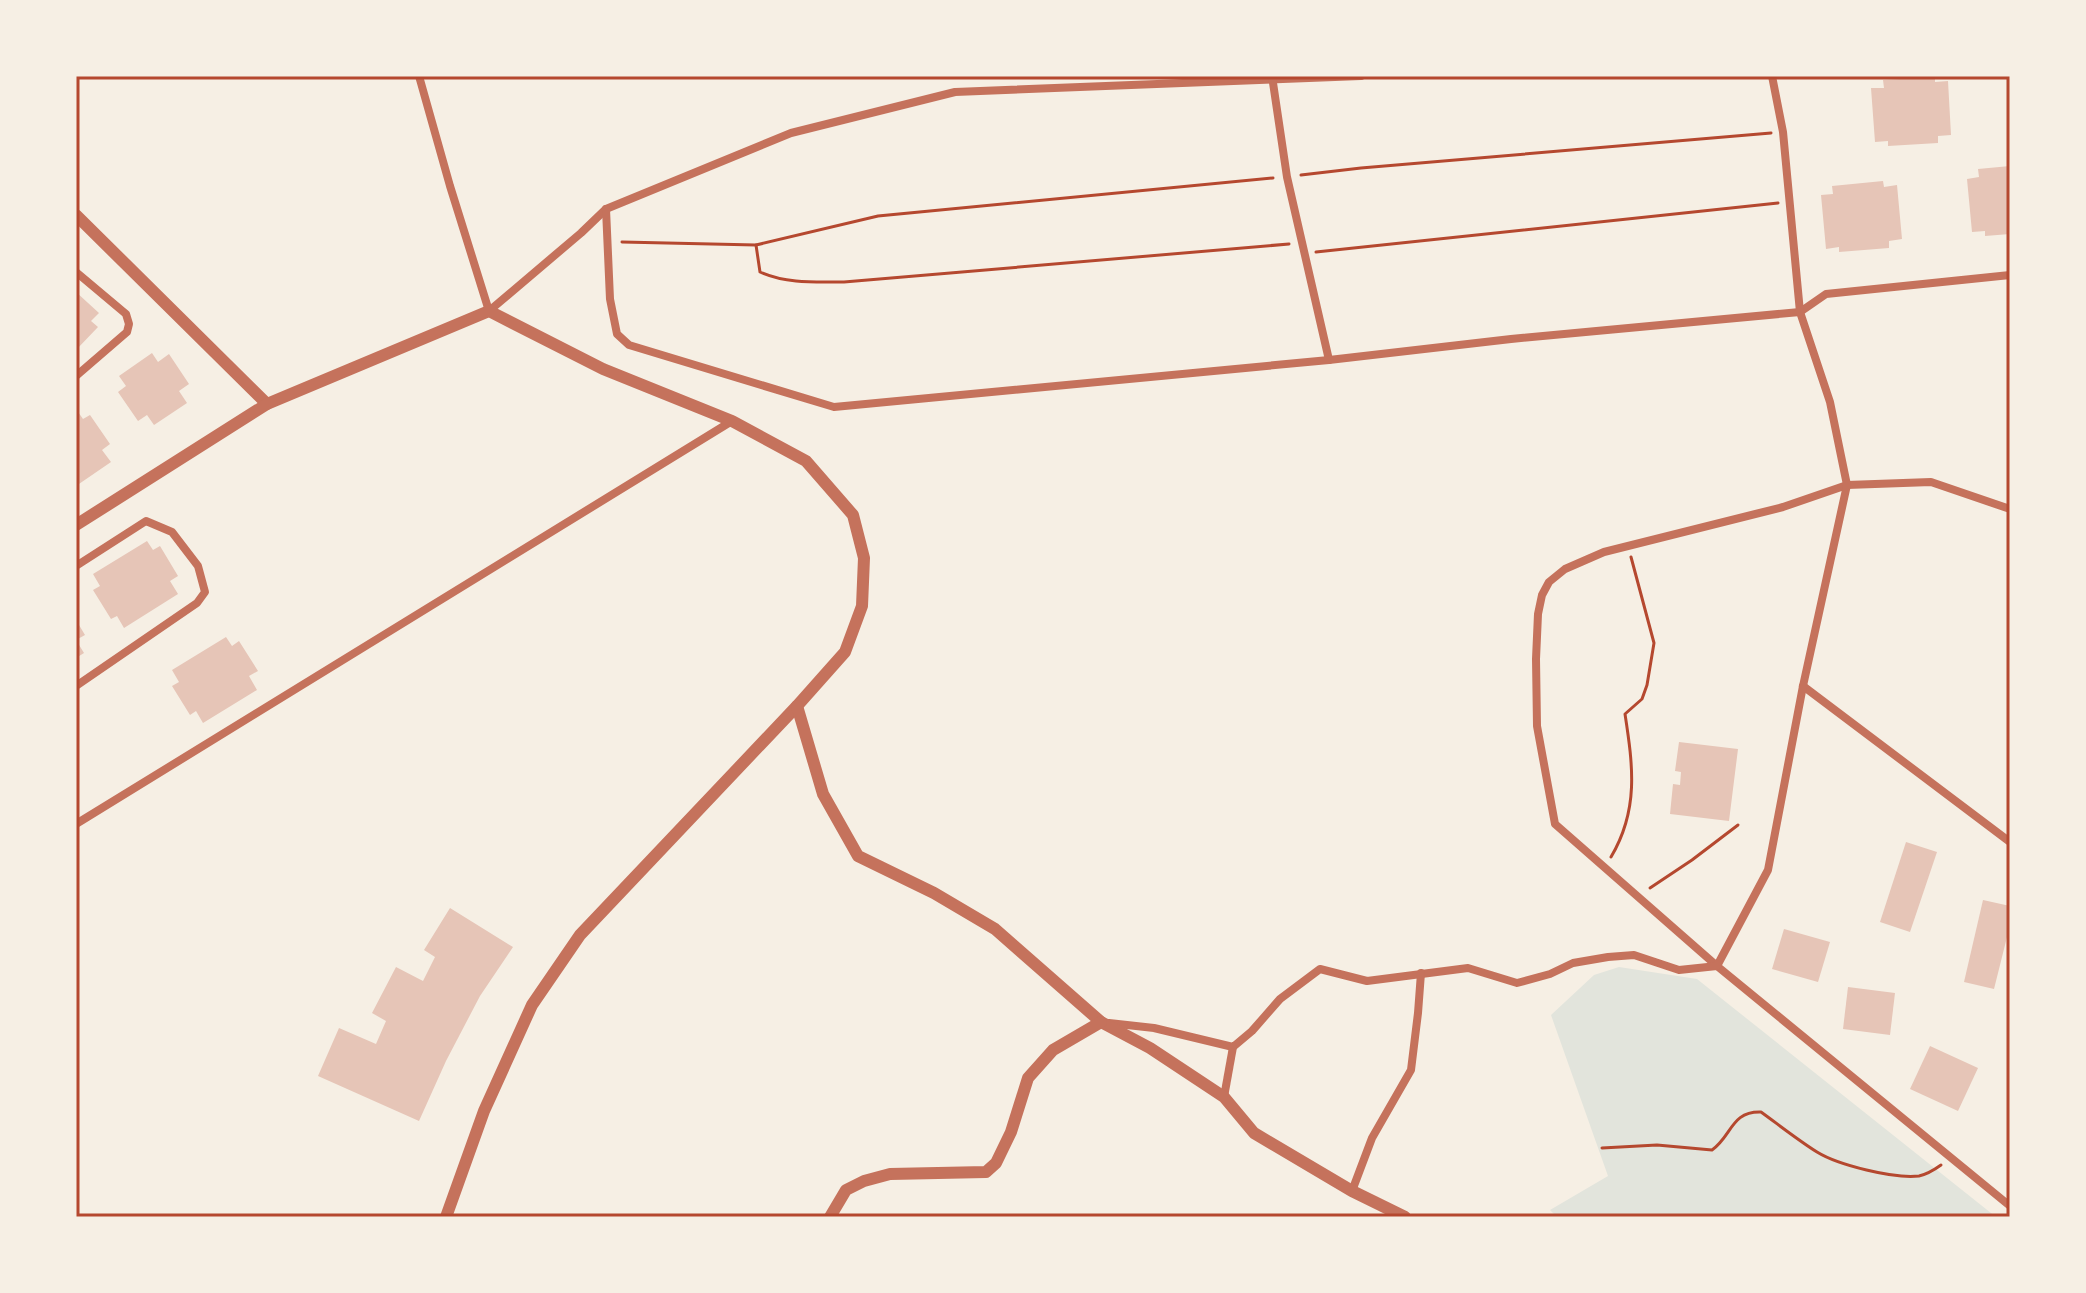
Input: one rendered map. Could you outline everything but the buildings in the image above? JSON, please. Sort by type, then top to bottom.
[{"type":"street","points":[[419,76],[489,311],[603,369],[732,421],[806,461],[853,515],[864,558],[862,606],[845,652],[580,935],[532,1005],[484,1111],[446,1217]]},
{"type":"street","points":[[76,525],[267,404],[489,311],[606,209],[791,133],[955,92],[1361,76]]},
{"type":"street","points":[[1717,966],[1768,870],[1803,686],[1847,485],[1830,402],[1800,312],[1783,132],[1772,76]]},
{"type":"street","points":[[1272,78],[1287,177],[1329,360]]},
{"type":"street","points":[[606,209],[610,299],[617,334],[629,345],[834,407],[1800,312],[1826,294],[2010,275]]},
{"type":"street","points":[[76,215],[267,404]]},
{"type":"street","points":[[76,272],[126,314],[129,324],[127,332],[76,376]]},
{"type":"street","points":[[76,824],[732,421]]},
{"type":"street","points":[[2010,509],[1931,482],[1847,485],[1783,507],[1604,552],[1565,569],[1549,582],[1538,614],[1536,659],[1537,726],[1555,824],[1717,966],[2010,1206]]},
{"type":"street","points":[[76,566],[146,521],[172,532],[198,566],[205,592],[197,603],[76,686]]},
{"type":"street","points":[[1803,686],[2010,842]]},
{"type":"street","points":[[797,706],[823,794],[858,856],[934,893],[995,929],[1101,1022],[1150,1048],[1224,1097],[1254,1133],[1352,1191],[1405,1217]]},
{"type":"street","points":[[1224,1097],[1233,1047],[1280,999],[1320,969],[1367,981],[1468,968],[1517,983],[1550,974],[1573,963],[1608,957],[1634,955],[1679,970],[1717,966]]},
{"type":"street","points":[[1352,1191],[1372,1138],[1411,1070],[1421,973]]},
{"type":"street","points":[[830,1217],[846,1190],[877,1177],[890,1174],[986,1172],[996,1163],[1011,1132],[1028,1078],[1053,1050],[1101,1022],[1154,1028],[1233,1047]]},
{"type":"lane","points":[[2010,737],[2010,758]]},
{"type":"path","points":[[607,242],[756,245],[878,216],[1361,168],[1783,132]]},
{"type":"path","points":[[756,245],[760,272],[776,279],[844,282],[1304,248],[1790,202]]},
{"type":"path","points":[[1605,867],[1619,844],[1630,811],[1632,762],[1625,714],[1642,699],[1654,643],[1628,546]]},
{"type":"path","points":[[1637,897],[1738,825]]},
{"type":"path","points":[[1602,1148],[1657,1145],[1712,1150],[1744,1113],[1761,1112],[1827,1157],[1884,1173],[1920,1176],[1951,1158]]},
{"type":"shaded area","points":[[1619,967],[1697,979],[1996,1217],[1557,1217],[1550,1210],[1608,1176],[1551,1015],[1594,975]]}]
